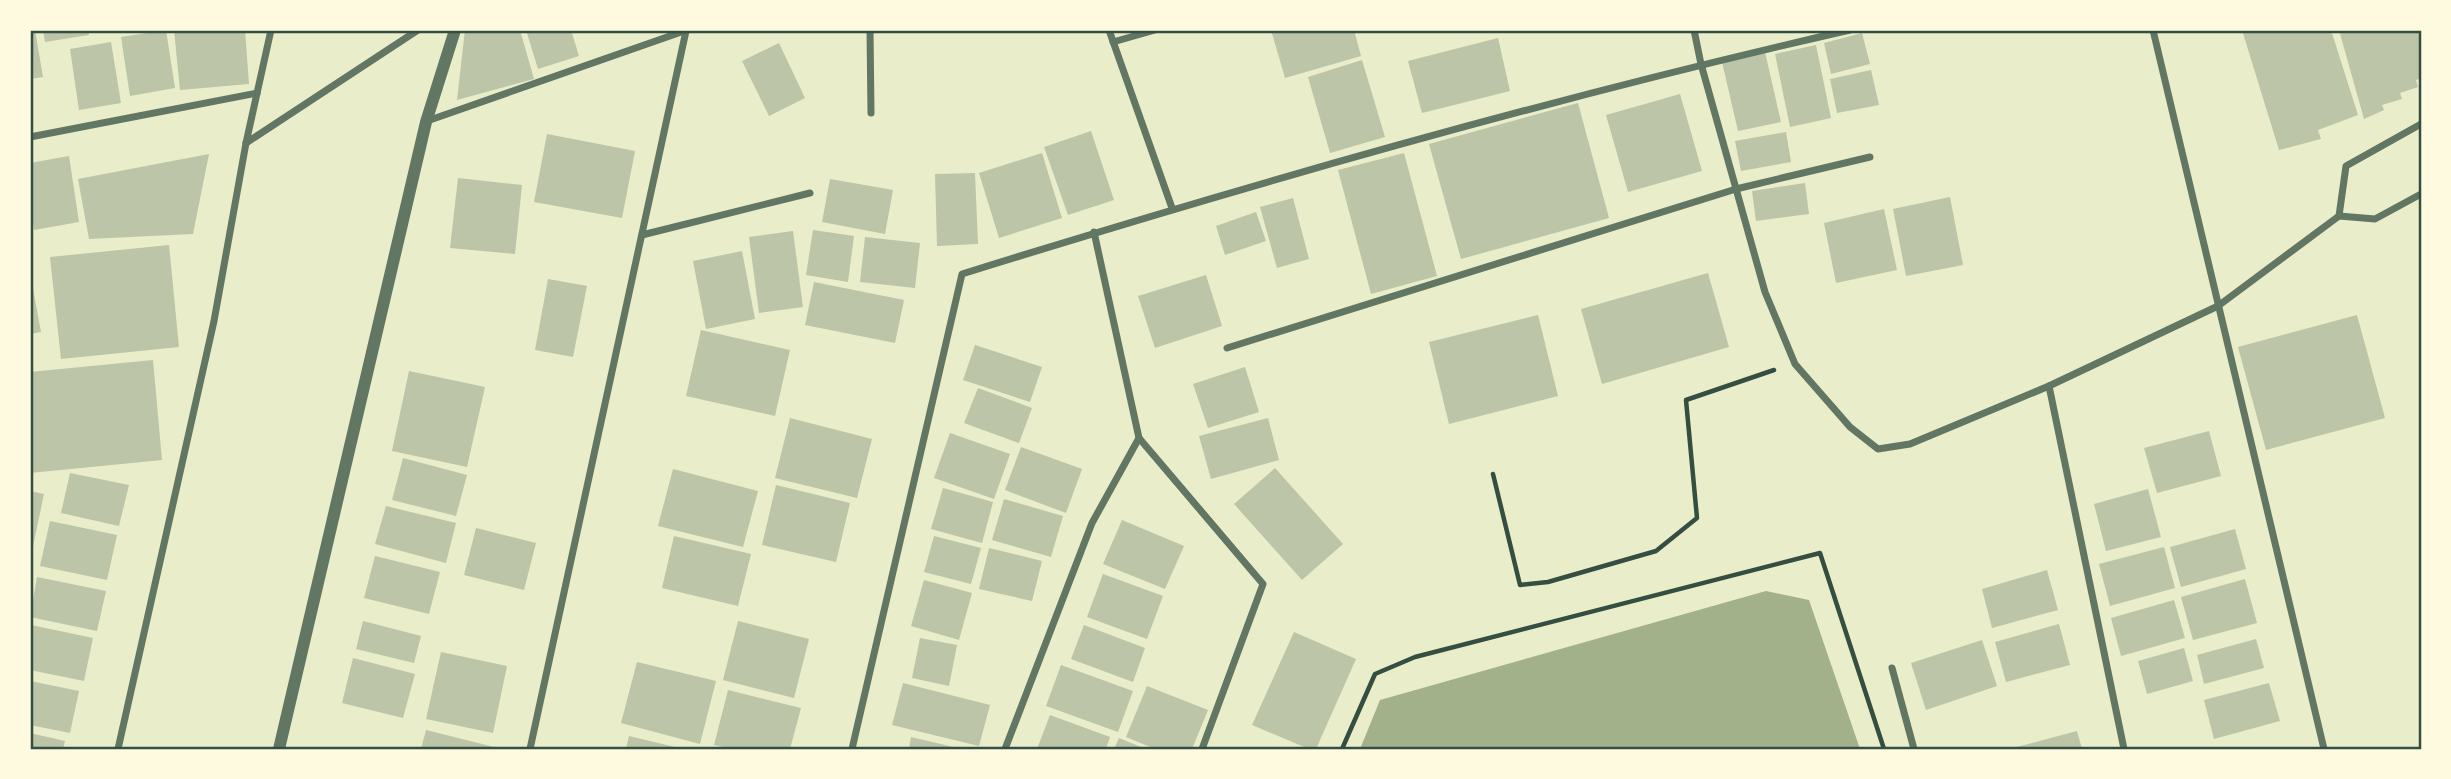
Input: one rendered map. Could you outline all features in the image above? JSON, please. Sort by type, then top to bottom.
[{"type":"street","points":[[118,749],[214,321],[246,143],[271,30]]},
{"type":"street","points":[[246,143],[418,30]]},
{"type":"street","points":[[279,749],[426,122],[455,30]]},
{"type":"street","points":[[426,122],[687,30]]},
{"type":"street","points":[[530,749],[687,30]]},
{"type":"street","points":[[870,30],[871,113]]},
{"type":"street","points":[[1109,30],[1172,208]]},
{"type":"street","points":[[1113,42],[1155,30]]},
{"type":"street","points":[[1694,30],[1701,64],[1765,292],[1795,364],[1850,427],[1878,449],[1910,444],[2049,386],[2218,306],[2339,215],[2375,219],[2421,194]]},
{"type":"street","points":[[852,749],[962,274],[1172,208],[1701,64],[1850,30]]},
{"type":"street","points":[[2153,30],[2323,749]]},
{"type":"street","points":[[30,137],[257,93]]},
{"type":"street","points":[[2339,215],[2346,166],[2421,124]]},
{"type":"street","points":[[1227,348],[1736,188],[1870,157]]},
{"type":"street","points":[[642,235],[810,193]]},
{"type":"street","points":[[1094,233],[1139,438],[1263,584],[1202,749]]},
{"type":"street","points":[[2049,386],[2124,749]]},
{"type":"street","points":[[1005,749],[1092,523],[1139,438]]},
{"type":"street","points":[[1892,668],[1914,749]]},
{"type":"path","points":[[1493,474],[1520,585],[1548,582],[1656,551],[1697,518],[1686,400],[1795,364]]},
{"type":"path","points":[[1342,749],[1376,674],[1415,657],[1820,553],[1884,749]]},
{"type":"shaded area","points":[[1766,591],[1809,600],[1860,749],[1360,749],[1380,700]]},
{"type":"building","points":[[30,30],[35,30],[43,77],[30,79]]},
{"type":"building","points":[[43,30],[88,30],[89,35],[45,42]]},
{"type":"building","points":[[166,30],[175,88],[130,96],[121,37]]},
{"type":"building","points":[[174,30],[245,30],[249,84],[180,90]]},
{"type":"building","points":[[465,30],[520,30],[534,79],[457,100]]},
{"type":"building","points":[[526,30],[571,30],[579,56],[538,69]]},
{"type":"building","points":[[1271,30],[1354,30],[1361,56],[1285,78]]},
{"type":"building","points":[[2242,30],[2331,30],[2358,115],[2318,130],[2321,139],[2279,150]]},
{"type":"building","points":[[2339,30],[2418,30],[2421,40],[2421,78],[2416,80],[2418,87],[2400,93],[2402,99],[2382,105],[2384,110],[2364,119]]},
{"type":"building","points":[[1862,33],[1870,64],[1831,74],[1824,43]]},
{"type":"building","points":[[1498,38],[1510,91],[1422,113],[1408,61]]},
{"type":"building","points":[[111,42],[121,103],[79,110],[70,49]]},
{"type":"building","points":[[779,43],[805,98],[769,116],[742,61]]},
{"type":"building","points":[[1816,45],[1831,118],[1790,127],[1775,54]]},
{"type":"building","points":[[1765,52],[1781,122],[1738,131],[1722,62]]},
{"type":"building","points":[[1362,60],[1385,137],[1330,153],[1308,77]]},
{"type":"building","points":[[1871,70],[1879,105],[1837,113],[1830,79]]},
{"type":"building","points":[[1680,94],[1702,171],[1628,192],[1606,115]]},
{"type":"building","points":[[1578,103],[1609,218],[1461,259],[1429,144]]},
{"type":"building","points":[[1091,131],[1114,200],[1068,215],[1044,147]]},
{"type":"building","points":[[1786,132],[1791,162],[1741,171],[1735,141]]},
{"type":"building","points":[[547,134],[635,151],[622,218],[534,202]]},
{"type":"building","points":[[1042,153],[1062,218],[999,238],[979,173]]},
{"type":"building","points":[[1404,153],[1437,276],[1371,294],[1338,170]]},
{"type":"building","points":[[209,154],[193,234],[89,239],[78,179]]},
{"type":"building","points":[[69,156],[79,222],[34,230],[30,201],[30,163]]},
{"type":"building","points":[[975,173],[978,244],[937,246],[935,174]]},
{"type":"building","points":[[458,178],[522,185],[515,254],[450,248]]},
{"type":"building","points":[[830,179],[893,190],[885,234],[822,222]]},
{"type":"building","points":[[1805,183],[1809,214],[1756,221],[1752,191]]},
{"type":"building","points":[[1950,197],[1963,265],[1906,276],[1893,209]]},
{"type":"building","points":[[1293,198],[1309,259],[1277,268],[1260,207]]},
{"type":"building","points":[[1884,209],[1897,270],[1836,283],[1824,223]]},
{"type":"building","points":[[1256,212],[1266,241],[1225,255],[1216,226]]},
{"type":"building","points":[[813,230],[854,236],[848,282],[806,275]]},
{"type":"building","points":[[793,231],[803,307],[759,313],[749,237]]},
{"type":"building","points":[[865,237],[920,243],[915,288],[860,282]]},
{"type":"building","points":[[169,245],[179,347],[61,359],[50,257]]},
{"type":"building","points":[[742,251],[755,319],[706,329],[693,261]]},
{"type":"building","points":[[30,272],[41,332],[30,334]]},
{"type":"building","points":[[1708,273],[1729,347],[1602,384],[1581,309]]},
{"type":"building","points":[[1206,275],[1222,326],[1155,348],[1138,296]]},
{"type":"building","points":[[548,279],[587,286],[573,357],[535,350]]},
{"type":"building","points":[[814,282],[904,300],[895,343],[805,325]]},
{"type":"building","points":[[1538,315],[1558,396],[1449,424],[1429,342]]},
{"type":"building","points":[[2357,315],[2385,418],[2266,450],[2238,347]]},
{"type":"building","points":[[701,330],[790,350],[775,416],[686,396]]},
{"type":"building","points":[[975,345],[1042,367],[1030,402],[963,380]]},
{"type":"building","points":[[153,360],[162,460],[30,473],[30,372]]},
{"type":"building","points":[[1245,367],[1259,412],[1208,428],[1193,384]]},
{"type":"building","points":[[409,371],[485,387],[467,467],[392,451]]},
{"type":"building","points":[[978,388],[1032,408],[1019,443],[964,423]]},
{"type":"building","points":[[790,418],[872,439],[857,498],[775,478]]},
{"type":"building","points":[[1268,418],[1279,460],[1211,479],[1199,436]]},
{"type":"building","points":[[2209,431],[2221,476],[2157,493],[2144,448]]},
{"type":"building","points":[[950,433],[1010,454],[994,499],[934,478]]},
{"type":"building","points":[[1021,447],[1082,469],[1066,513],[1005,490]]},
{"type":"building","points":[[403,458],[467,475],[456,516],[392,500]]},
{"type":"building","points":[[1275,468],[1343,544],[1302,580],[1234,504]]},
{"type":"building","points":[[673,469],[758,491],[743,547],[658,526]]},
{"type":"building","points":[[70,473],[129,485],[119,526],[61,513]]},
{"type":"building","points":[[776,485],[850,503],[836,562],[762,545]]},
{"type":"building","points":[[943,488],[993,502],[982,543],[931,529]]},
{"type":"building","points":[[2148,489],[2161,537],[2106,551],[2094,504]]},
{"type":"building","points":[[30,491],[44,494],[31,556],[30,556]]},
{"type":"building","points":[[1004,499],[1063,516],[1051,557],[992,540]]},
{"type":"building","points":[[386,506],[456,523],[446,563],[375,544]]},
{"type":"building","points":[[1122,520],[1184,546],[1165,589],[1103,564]]},
{"type":"building","points":[[50,521],[117,535],[107,580],[40,566]]},
{"type":"building","points":[[476,528],[536,543],[524,590],[464,575]]},
{"type":"building","points":[[2235,529],[2246,569],[2181,587],[2170,547]]},
{"type":"building","points":[[674,536],[751,554],[738,606],[662,588]]},
{"type":"building","points":[[934,536],[981,548],[971,584],[924,572]]},
{"type":"building","points":[[2164,547],[2175,588],[2110,606],[2099,564]]},
{"type":"building","points":[[989,548],[1042,561],[1032,601],[979,589]]},
{"type":"building","points":[[375,556],[440,572],[429,614],[364,598]]},
{"type":"building","points":[[2047,570],[2058,610],[1992,628],[1982,589]]},
{"type":"building","points":[[1103,574],[1163,596],[1147,639],[1087,617]]},
{"type":"building","points":[[37,577],[106,591],[97,631],[30,617]]},
{"type":"building","points":[[2245,579],[2257,623],[2193,640],[2181,597]]},
{"type":"building","points":[[924,580],[972,593],[959,640],[911,626]]},
{"type":"building","points":[[2174,600],[2185,638],[2121,656],[2111,618]]},
{"type":"building","points":[[363,621],[421,636],[414,663],[356,649]]},
{"type":"building","points":[[738,621],[809,639],[794,698],[723,680]]},
{"type":"building","points":[[2059,624],[2070,665],[2006,682],[1995,642]]},
{"type":"building","points":[[31,625],[93,638],[84,681],[30,670]]},
{"type":"building","points":[[1084,625],[1145,648],[1133,682],[1071,659]]},
{"type":"building","points":[[1294,632],[1356,659],[1316,749],[1309,749],[1252,725]]},
{"type":"building","points":[[920,638],[957,645],[949,686],[912,678]]},
{"type":"building","points":[[2256,639],[2264,668],[2204,684],[2197,655]]},
{"type":"building","points":[[1982,640],[1997,686],[1926,710],[1911,663]]},
{"type":"building","points":[[2184,648],[2193,681],[2147,694],[2138,661]]},
{"type":"building","points":[[441,652],[507,666],[493,733],[426,719]]},
{"type":"building","points":[[353,658],[415,674],[403,718],[342,703]]},
{"type":"building","points":[[637,662],[716,681],[700,744],[621,723]]},
{"type":"building","points":[[1061,665],[1133,691],[1118,732],[1046,706]]},
{"type":"building","points":[[30,681],[79,691],[70,733],[30,725]]},
{"type":"building","points":[[903,683],[990,705],[979,746],[892,725]]},
{"type":"building","points":[[2269,683],[2280,721],[2214,739],[2204,700]]},
{"type":"building","points":[[1147,686],[1208,710],[1192,749],[1155,749],[1126,737]]},
{"type":"building","points":[[728,690],[801,708],[790,749],[732,749],[714,745]]},
{"type":"building","points":[[1050,715],[1110,737],[1106,749],[1037,749]]},
{"type":"building","points":[[426,730],[498,748],[498,749],[421,749]]},
{"type":"building","points":[[2077,731],[2082,749],[2013,749],[2013,748]]},
{"type":"building","points":[[30,733],[65,741],[63,749],[30,749]]},
{"type":"building","points":[[629,736],[679,748],[679,749],[626,749]]},
{"type":"building","points":[[911,737],[958,748],[958,749],[909,749]]},
{"type":"building","points":[[1119,738],[1146,749],[1114,749]]}]
